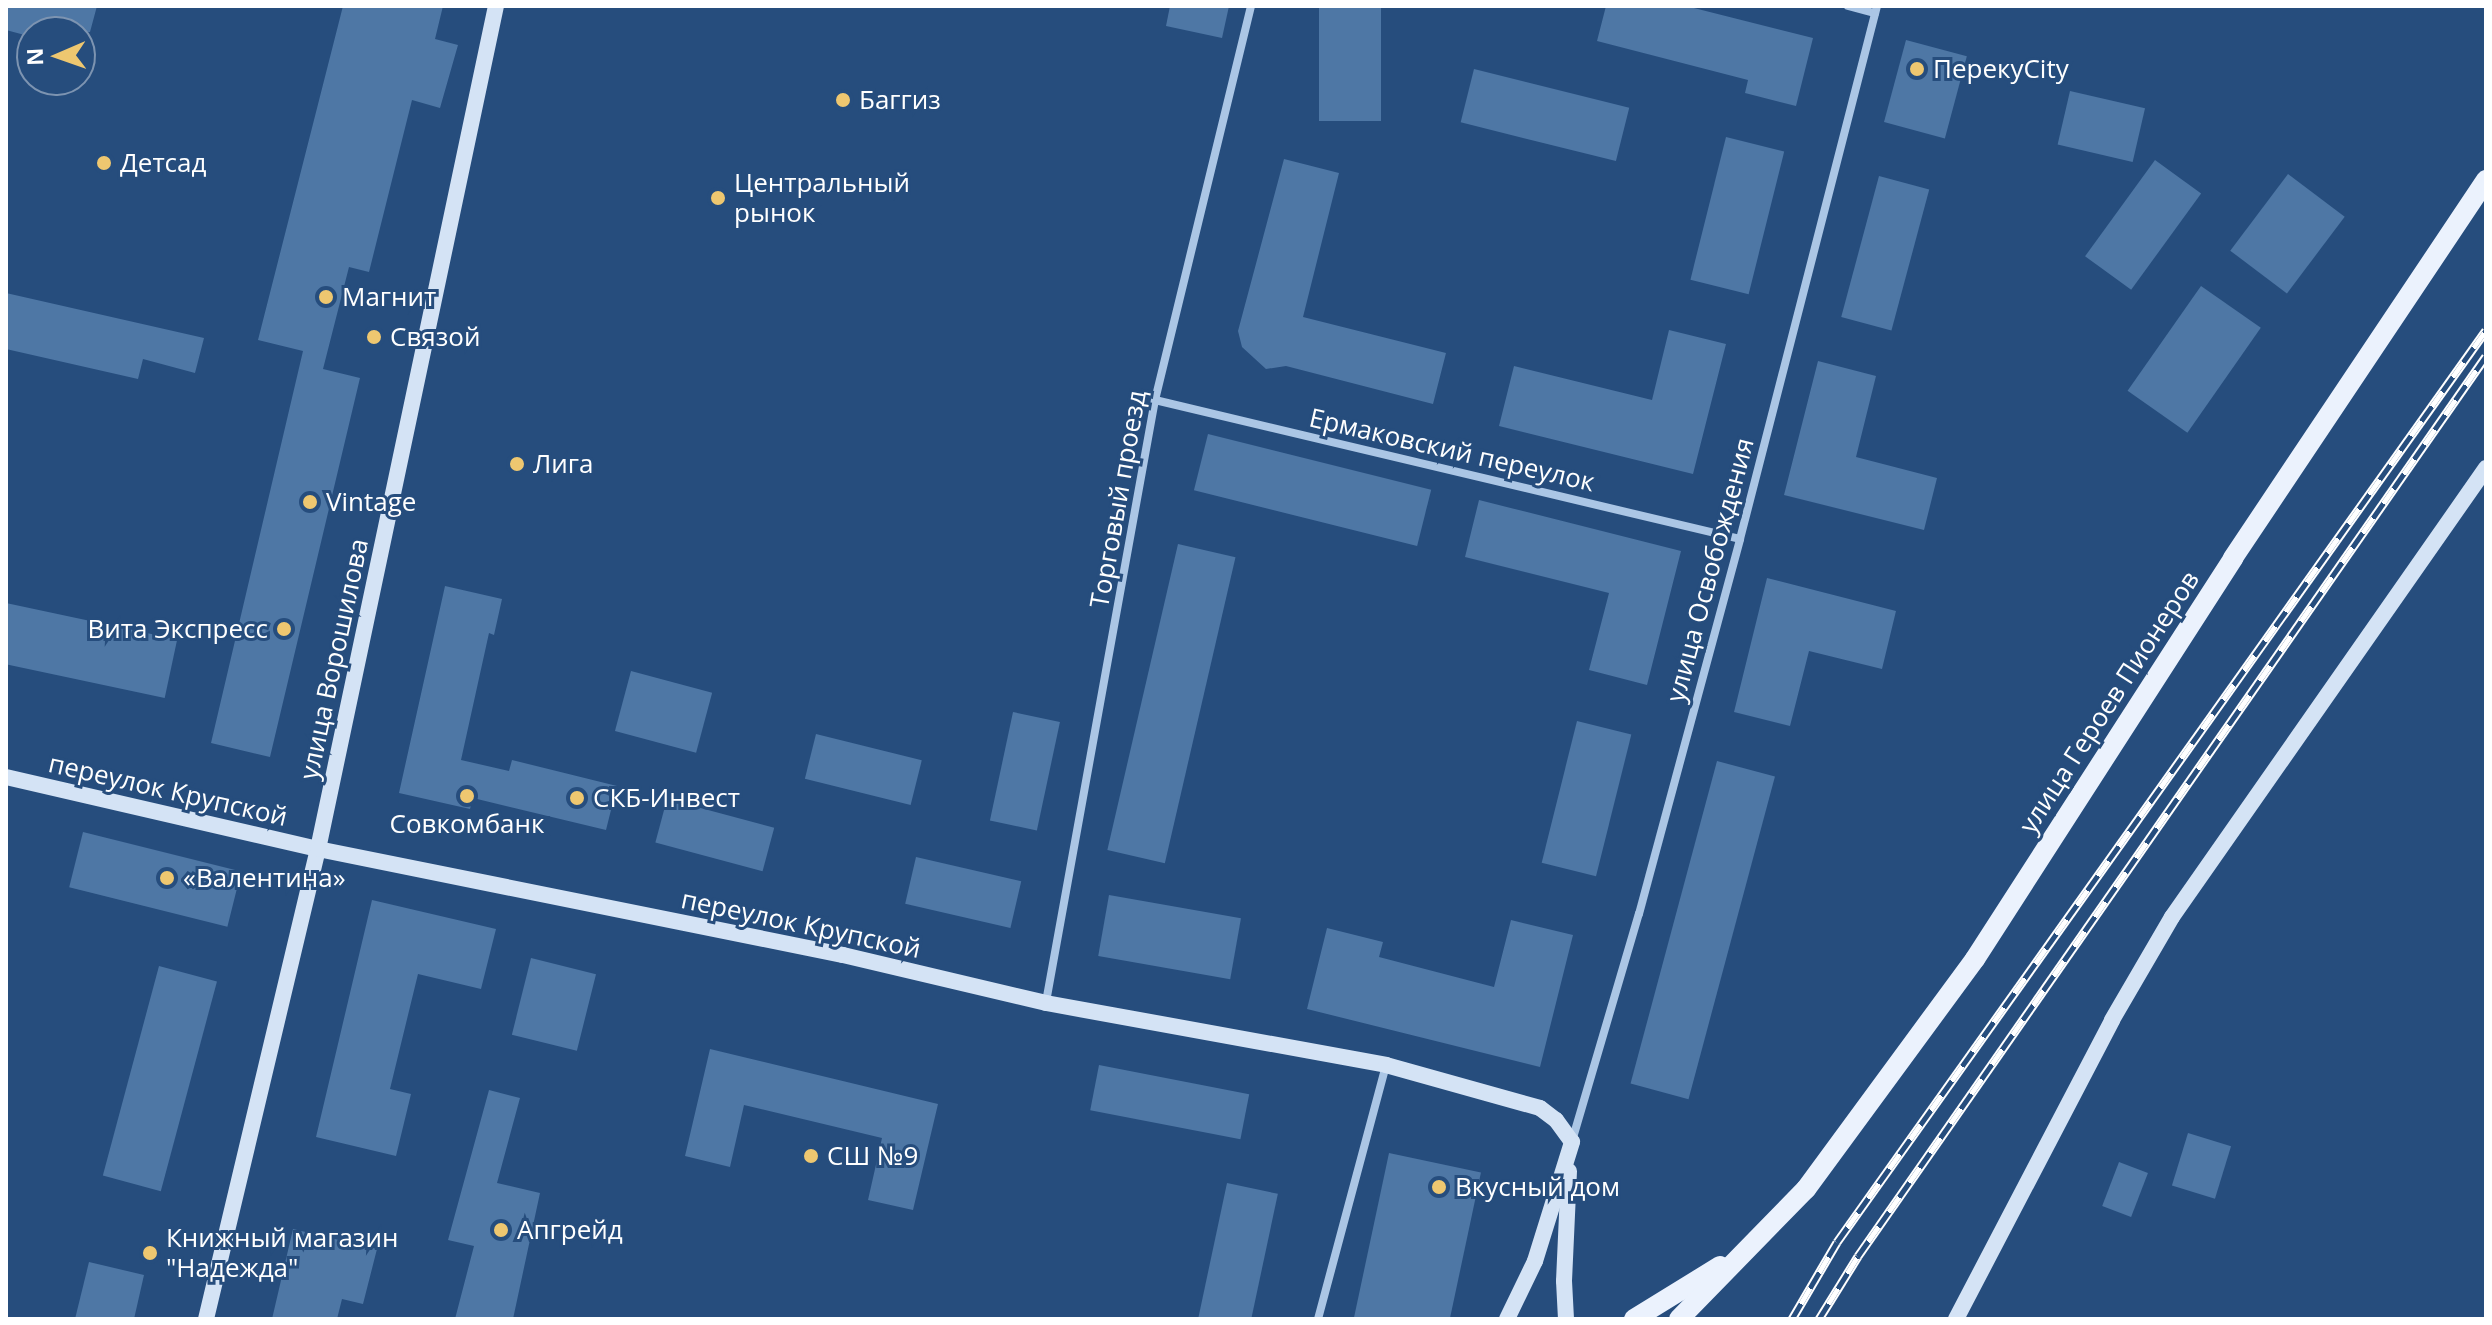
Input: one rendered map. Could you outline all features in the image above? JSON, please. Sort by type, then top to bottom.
[{"type":"main road","name":"улица Героев Пионеров","points":[[1679,1319],[1806,1189],[1975,959],[2233,558],[2486,180]]},
{"type":"main road","name":"улица Героев Пионеров","points":[[1634,1319],[1658,1307],[1760,1239]]},
{"type":"street","name":"улица Ворошилова","points":[[206,1319],[318,849],[496,6]]},
{"type":"street","name":"Торговый проезд","points":[[1046,1003],[1155,400],[1251,6]]},
{"type":"street","points":[[1848,6],[1876,10]]},
{"type":"street","name":"улица Освобождения","points":[[1572,1142],[1639,914],[1740,539],[1876,10]]},
{"type":"street","name":"Ермаковский переулок","points":[[1155,400],[1740,539]]},
{"type":"street","points":[[1956,1319],[2112,1020],[2172,917],[2486,468]]},
{"type":"street","name":"переулок Крупской","points":[[6,777],[318,849],[843,955],[1046,1003],[1386,1065],[1540,1108],[1556,1120],[1572,1142]]},
{"type":"street","points":[[1318,1319],[1386,1065]]},
{"type":"street","points":[[1507,1319],[1531,1272],[1572,1142]]},
{"type":"street","points":[[1566,1319],[1564,1281],[1572,1142]]},
{"type":"building","points":[[6,6],[97,6],[94,16],[16,16],[16,33],[6,30]]},
{"type":"building","points":[[343,6],[443,6],[435,39],[458,45],[440,108],[412,100],[369,272],[349,267],[323,369],[360,378],[270,757],[211,743],[303,351],[258,340]]},
{"type":"building","points":[[1170,6],[1229,6],[1222,38],[1166,26]]},
{"type":"building","points":[[1319,6],[1381,6],[1381,121],[1319,121]]},
{"type":"building","points":[[1606,6],[1686,6],[1813,38],[1796,106],[1745,93],[1748,80],[1597,41]]},
{"type":"building","points":[[1906,40],[1967,56],[1945,138],[1884,122]]},
{"type":"building","points":[[1474,69],[1629,108],[1616,161],[1461,122]]},
{"type":"building","points":[[2070,91],[2145,108],[2133,162],[2058,145]]},
{"type":"building","points":[[1726,137],[1784,152],[1749,294],[1690,280]]},
{"type":"building","points":[[1284,159],[1339,173],[1303,317],[1446,353],[1433,404],[1286,366],[1266,369],[1242,347],[1238,331]]},
{"type":"building","points":[[2155,160],[2201,194],[2131,290],[2085,256]]},
{"type":"building","points":[[2288,174],[2345,217],[2287,293],[2230,251]]},
{"type":"building","points":[[1879,176],[1929,189],[1891,330],[1841,317]]},
{"type":"building","points":[[2201,286],[2261,328],[2187,433],[2128,391]]},
{"type":"building","points":[[6,293],[204,338],[195,373],[143,359],[138,379],[6,349]]},
{"type":"building","points":[[1669,330],[1726,344],[1693,474],[1499,426],[1514,366],[1652,400]]},
{"type":"building","points":[[1818,361],[1876,376],[1856,457],[1937,478],[1924,530],[1784,495]]},
{"type":"building","points":[[1208,434],[1431,490],[1417,546],[1194,490]]},
{"type":"building","points":[[1479,500],[1681,551],[1647,685],[1589,670],[1609,593],[1465,557]]},
{"type":"building","points":[[1178,544],[1235,557],[1165,863],[1107,850]]},
{"type":"building","points":[[1767,578],[1896,611],[1882,669],[1809,651],[1790,726],[1734,712]]},
{"type":"building","points":[[445,586],[502,599],[494,635],[489,633],[461,760],[509,771],[512,760],[617,786],[606,830],[473,798],[470,809],[399,793]]},
{"type":"building","points":[[6,603],[177,639],[165,698],[6,664]]},
{"type":"building","points":[[631,671],[712,693],[696,753],[615,731]]},
{"type":"building","points":[[1013,712],[1060,722],[1037,831],[990,821]]},
{"type":"building","points":[[1577,721],[1631,735],[1596,876],[1542,863]]},
{"type":"building","points":[[816,734],[922,760],[911,805],[805,779]]},
{"type":"building","points":[[1717,761],[1775,777],[1689,1099],[1631,1084]]},
{"type":"building","points":[[667,799],[774,828],[763,871],[655,842]]},
{"type":"building","points":[[83,832],[241,871],[227,927],[69,887]]},
{"type":"building","points":[[916,857],[1021,881],[1010,928],[905,904]]},
{"type":"building","points":[[1109,895],[1241,918],[1230,979],[1098,956]]},
{"type":"building","points":[[372,900],[496,929],[481,989],[418,974],[390,1089],[411,1094],[396,1156],[316,1137]]},
{"type":"building","points":[[1511,920],[1573,935],[1540,1067],[1307,1009],[1327,928],[1383,942],[1379,957],[1494,987]]},
{"type":"building","points":[[531,958],[596,974],[577,1051],[512,1035]]},
{"type":"building","points":[[159,966],[217,982],[161,1191],[103,1176]]},
{"type":"building","points":[[710,1049],[938,1104],[913,1210],[868,1200],[882,1138],[744,1105],[730,1167],[685,1156]]},
{"type":"building","points":[[1099,1065],[1249,1094],[1240,1139],[1090,1110]]},
{"type":"building","points":[[489,1090],[520,1098],[497,1183],[540,1193],[513,1319],[455,1319],[474,1246],[448,1240]]},
{"type":"building","points":[[2188,1133],[2231,1146],[2215,1199],[2172,1186]]},
{"type":"building","points":[[1389,1153],[1481,1173],[1450,1319],[1354,1319]]},
{"type":"building","points":[[2119,1162],[2148,1173],[2131,1217],[2102,1206]]},
{"type":"building","points":[[1227,1183],[1278,1194],[1251,1319],[1198,1319]]},
{"type":"building","points":[[293,1229],[377,1249],[363,1304],[342,1299],[337,1319],[272,1319]]},
{"type":"building","points":[[89,1262],[144,1275],[134,1319],[75,1319]]},
{"type":"railway","points":[[1792,1319],[1837,1242],[2486,330]]},
{"type":"railway","points":[[1819,1319],[1858,1256],[2486,356]]},
{"type":"place","name":"ПерекуCity","points":[[1917,69]]},
{"type":"place","name":"Баггиз","points":[[843,100]]},
{"type":"place","name":"Детсад","points":[[104,163]]},
{"type":"place","name":"Центральный рынок","points":[[718,198]]},
{"type":"place","name":"Магнит","points":[[326,297]]},
{"type":"place","name":"Связой","points":[[374,337]]},
{"type":"place","name":"Лига","points":[[517,464]]},
{"type":"place","name":"Vintage","points":[[310,502]]},
{"type":"place","name":"Вита Экспресс","points":[[284,629]]},
{"type":"place","name":"Совкомбанк","points":[[467,796]]},
{"type":"place","name":"СКБ-Инвест","points":[[577,798]]},
{"type":"place","name":"«Валентина»","points":[[167,878]]},
{"type":"place","name":"СШ №9","points":[[811,1156]]},
{"type":"place","name":"Вкусный дом","points":[[1439,1187]]},
{"type":"place","name":"Апгрейд","points":[[501,1230]]},
{"type":"place","name":"Книжный магазин \"Надежда\"","points":[[150,1253]]}]
